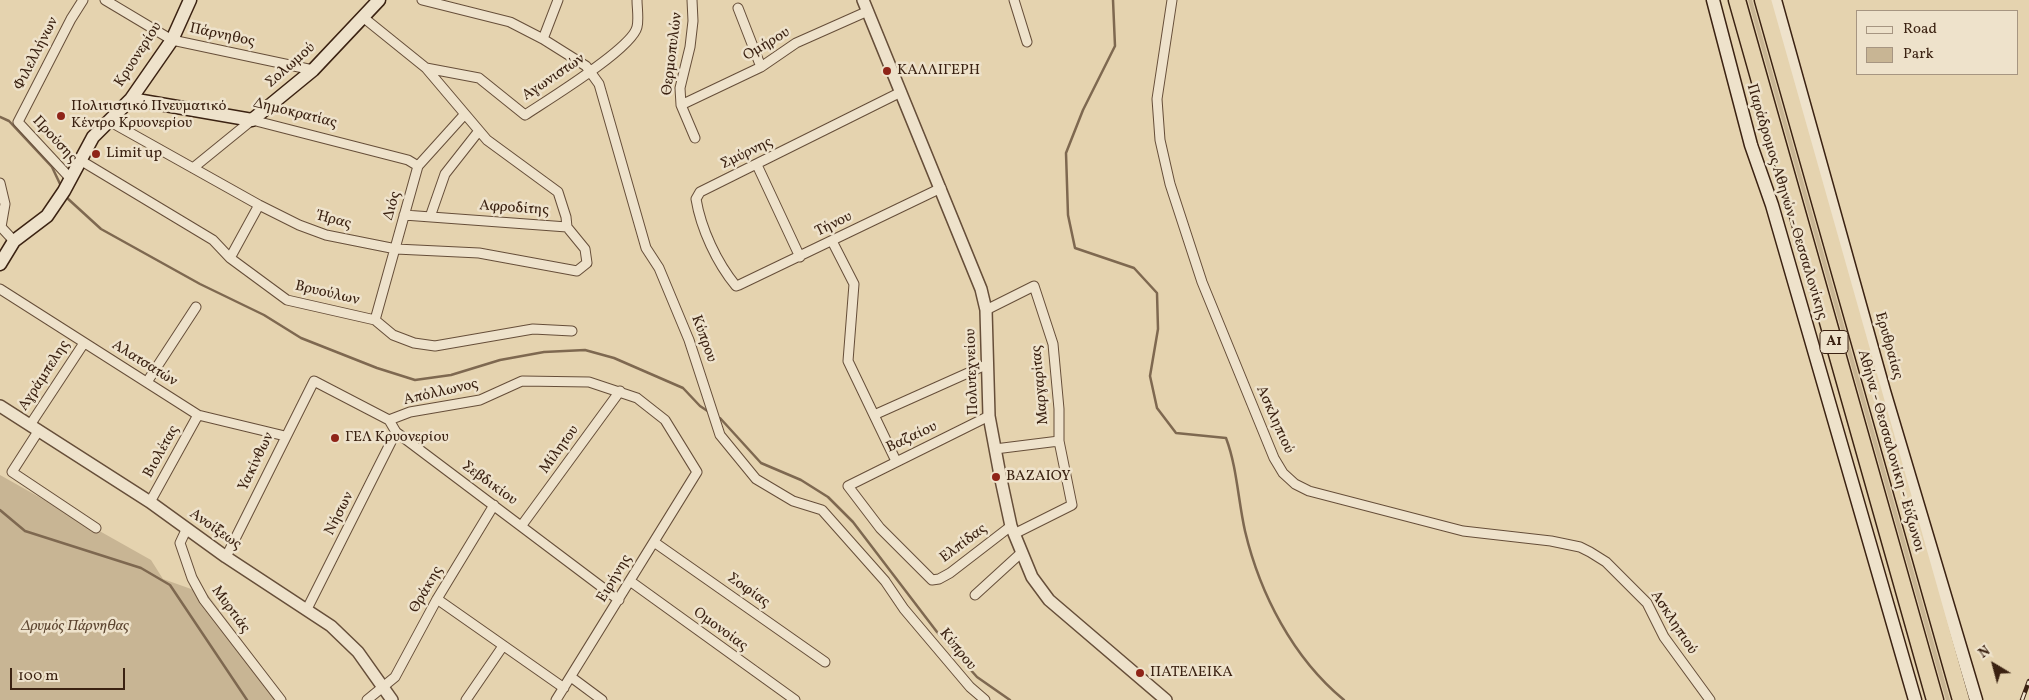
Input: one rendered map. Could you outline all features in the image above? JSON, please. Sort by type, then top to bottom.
[{"type":"highway","name":"Αθήνα - Θεσσαλονίκη - Εύζωνοι","points":[[1737,0],[1935,700]]},
{"type":"highway","name":"Αθήνα - Θεσσαλονίκη - Εύζωνοι","points":[[1763,0],[1961,700]]},
{"type":"main road","name":"Κρυονερίου","points":[[0,264],[14,241],[47,216],[93,137],[131,99],[172,40],[190,0]]},
{"type":"main road","name":"Σολωμού","points":[[252,120],[313,70],[379,0]]},
{"type":"main road","name":"Παράδρομος Αθηνών - Θεσσαλονίκης","points":[[1713,0],[1751,145],[1772,205],[1915,700]]},
{"type":"main road","name":"Ερυθραίας","points":[[1775,0],[1884,391],[1976,700]]},
{"type":"main road","name":"Δημοκρατίας","points":[[131,99],[252,120]]},
{"type":"street","name":"Φιλελλήνων","points":[[18,122],[71,19],[83,0]]},
{"type":"street","name":"Πάρνηθος","points":[[105,0],[172,40],[313,70]]},
{"type":"street","name":"Κύπρου","points":[[422,0],[510,22],[543,39],[590,71],[599,84],[646,248],[659,268],[689,340],[720,435],[756,479],[793,501],[822,510],[885,581],[904,609],[970,687],[985,700]]},
{"type":"street","points":[[543,39],[558,0]]},
{"type":"street","name":"Αγωνιστών","points":[[426,68],[479,78],[525,115],[590,71],[631,38],[637,28],[637,0]]},
{"type":"street","name":"Θερμοπυλών","points":[[692,0],[693,21],[690,46],[680,88],[681,105],[695,138]]},
{"type":"street","name":"Πολυτεχνείου","points":[[863,0],[981,289],[986,310],[989,416],[1012,530],[1021,553],[1032,577],[1049,600],[1166,700]]},
{"type":"street","points":[[1014,0],[1027,42]]},
{"type":"street","name":"Ασκληπιού","points":[[1172,0],[1158,99],[1160,140],[1170,184],[1202,282],[1274,458],[1283,473],[1295,484],[1309,491],[1339,500],[1463,530],[1551,541],[1580,547],[1590,552],[1606,562],[1646,604],[1664,637],[1710,700]]},
{"type":"street","points":[[738,8],[761,67]]},
{"type":"street","name":"Ομήρου","points":[[681,105],[761,67],[796,43],[868,11]]},
{"type":"street","points":[[364,18],[426,68],[478,132],[512,160],[558,192],[566,217],[566,227]]},
{"type":"street","name":"Σμύρνης","points":[[738,286],[730,278],[707,236],[696,200],[700,192],[902,92]]},
{"type":"street","name":"Διός","points":[[376,320],[418,166],[464,115]]},
{"type":"street","name":"Δημοκρατίας","points":[[252,120],[408,160],[418,166]]},
{"type":"street","name":"Σολωμού","points":[[193,168],[252,120]]},
{"type":"street","name":"Ήρας","points":[[109,121],[259,205],[326,235],[396,249],[478,253],[577,271]]},
{"type":"street","name":"Προύσης","points":[[18,122],[70,178]]},
{"type":"street","points":[[430,217],[445,174],[478,132]]},
{"type":"street","name":"Βρυούλων","points":[[80,160],[213,240],[230,258],[287,300],[376,320],[393,335],[414,343],[435,346],[533,329],[572,331]]},
{"type":"street","points":[[757,165],[800,257]]},
{"type":"street","points":[[0,183],[5,204],[0,227],[14,241]]},
{"type":"street","name":"Τήνου","points":[[738,286],[941,188]]},
{"type":"street","points":[[230,258],[259,205]]},
{"type":"street","name":"Αφροδίτης","points":[[404,215],[566,227],[585,249],[588,258],[583,268],[577,271]]},
{"type":"street","points":[[832,241],[854,284],[848,361],[896,461]]},
{"type":"street","name":"Μαργαρίτας","points":[[986,310],[1034,286],[1053,344],[1059,409],[1059,441],[1072,505]]},
{"type":"street","name":"Αλατσατών","points":[[0,289],[198,415],[285,436]]},
{"type":"street","points":[[147,382],[196,307]]},
{"type":"street","name":"Αγράμπελης","points":[[84,343],[34,428],[12,472],[96,528]]},
{"type":"street","points":[[874,415],[988,364]]},
{"type":"street","name":"Υακίνθων","points":[[226,557],[314,380],[389,420]]},
{"type":"street","name":"Απόλλωνος","points":[[389,420],[410,412],[480,400],[522,381],[589,382],[637,398],[665,420],[697,472]]},
{"type":"street","name":"Μίλητου","points":[[522,525],[620,391]]},
{"type":"street","name":"Ανοίξεως","points":[[0,406],[150,502],[226,557],[308,608],[331,626],[358,652],[392,700]]},
{"type":"street","name":"Βιολέτας","points":[[150,502],[198,415]]},
{"type":"street","name":"Βαζαίου","points":[[932,580],[880,528],[848,486],[989,416]]},
{"type":"street","name":"Σεβδικίου","points":[[389,420],[396,432],[522,525],[619,600]]},
{"type":"street","name":"Νήσων","points":[[308,608],[396,432]]},
{"type":"street","points":[[995,449],[1059,441]]},
{"type":"street","name":"Ειρήνης","points":[[556,700],[697,472]]},
{"type":"street","name":"Θράκης","points":[[367,700],[384,688],[395,677],[437,599],[494,505]]},
{"type":"street","name":"Ελπίδας","points":[[932,580],[939,579],[950,573],[1012,530],[1072,505]]},
{"type":"street","name":"Μυρτιάς","points":[[187,528],[180,543],[192,578],[204,600],[281,700]]},
{"type":"street","name":"Σοφίας","points":[[654,542],[825,662]]},
{"type":"street","points":[[974,595],[1021,553]]},
{"type":"street","name":"Ομονοίας","points":[[630,582],[795,700]]},
{"type":"street","points":[[437,599],[564,688]]},
{"type":"street","points":[[466,700],[504,646]]},
{"type":"street","points":[[571,677],[602,700]]},
{"type":"green space","points":[[1748,0],[1752,0],[1950,700],[1946,700],[1941,683]]},
{"type":"green space","name":"Δρυμός Πάρνηθας","points":[[0,475],[151,560],[163,579],[208,595],[287,700],[0,700]]},
{"type":"waterway","points":[[1113,0],[1115,46],[1083,110],[1066,153],[1068,215],[1075,248],[1134,268],[1157,293],[1158,329],[1150,376],[1157,408],[1176,433],[1226,438],[1235,472],[1251,555],[1269,601],[1294,645],[1309,665],[1344,700]]},
{"type":"waterway","points":[[0,117],[9,121],[52,167],[61,186]]},
{"type":"waterway","points":[[66,197],[101,229],[200,284],[264,315],[301,338],[377,368],[415,380],[451,375],[500,360],[544,352],[585,350],[614,358],[683,388],[700,406],[709,412]]},
{"type":"waterway","points":[[720,418],[761,463],[801,480],[828,497],[853,522],[937,632],[977,677],[1010,700]]},
{"type":"waterway","points":[[0,510],[25,531],[141,568],[170,585],[247,700]]},
{"type":"railway","points":[[2022,700],[2029,681]]},
{"type":"place","name":"ΚΑΛΛΙΓΕΡΗ","points":[[887,71]]},
{"type":"place","name":"Πολιτιστικό Πνευματικό Κέντρο Κρυονερίου","points":[[61,116]]},
{"type":"place","name":"Limit up","points":[[96,154]]},
{"type":"place","name":"ΓΕΛ Κρυονερίου","points":[[335,438]]},
{"type":"place","name":"ΒΑΖΑΙΟΥ","points":[[996,477]]},
{"type":"place","name":"ΠΑΤΕΛΕΙΚΑ","points":[[1140,673]]}]
